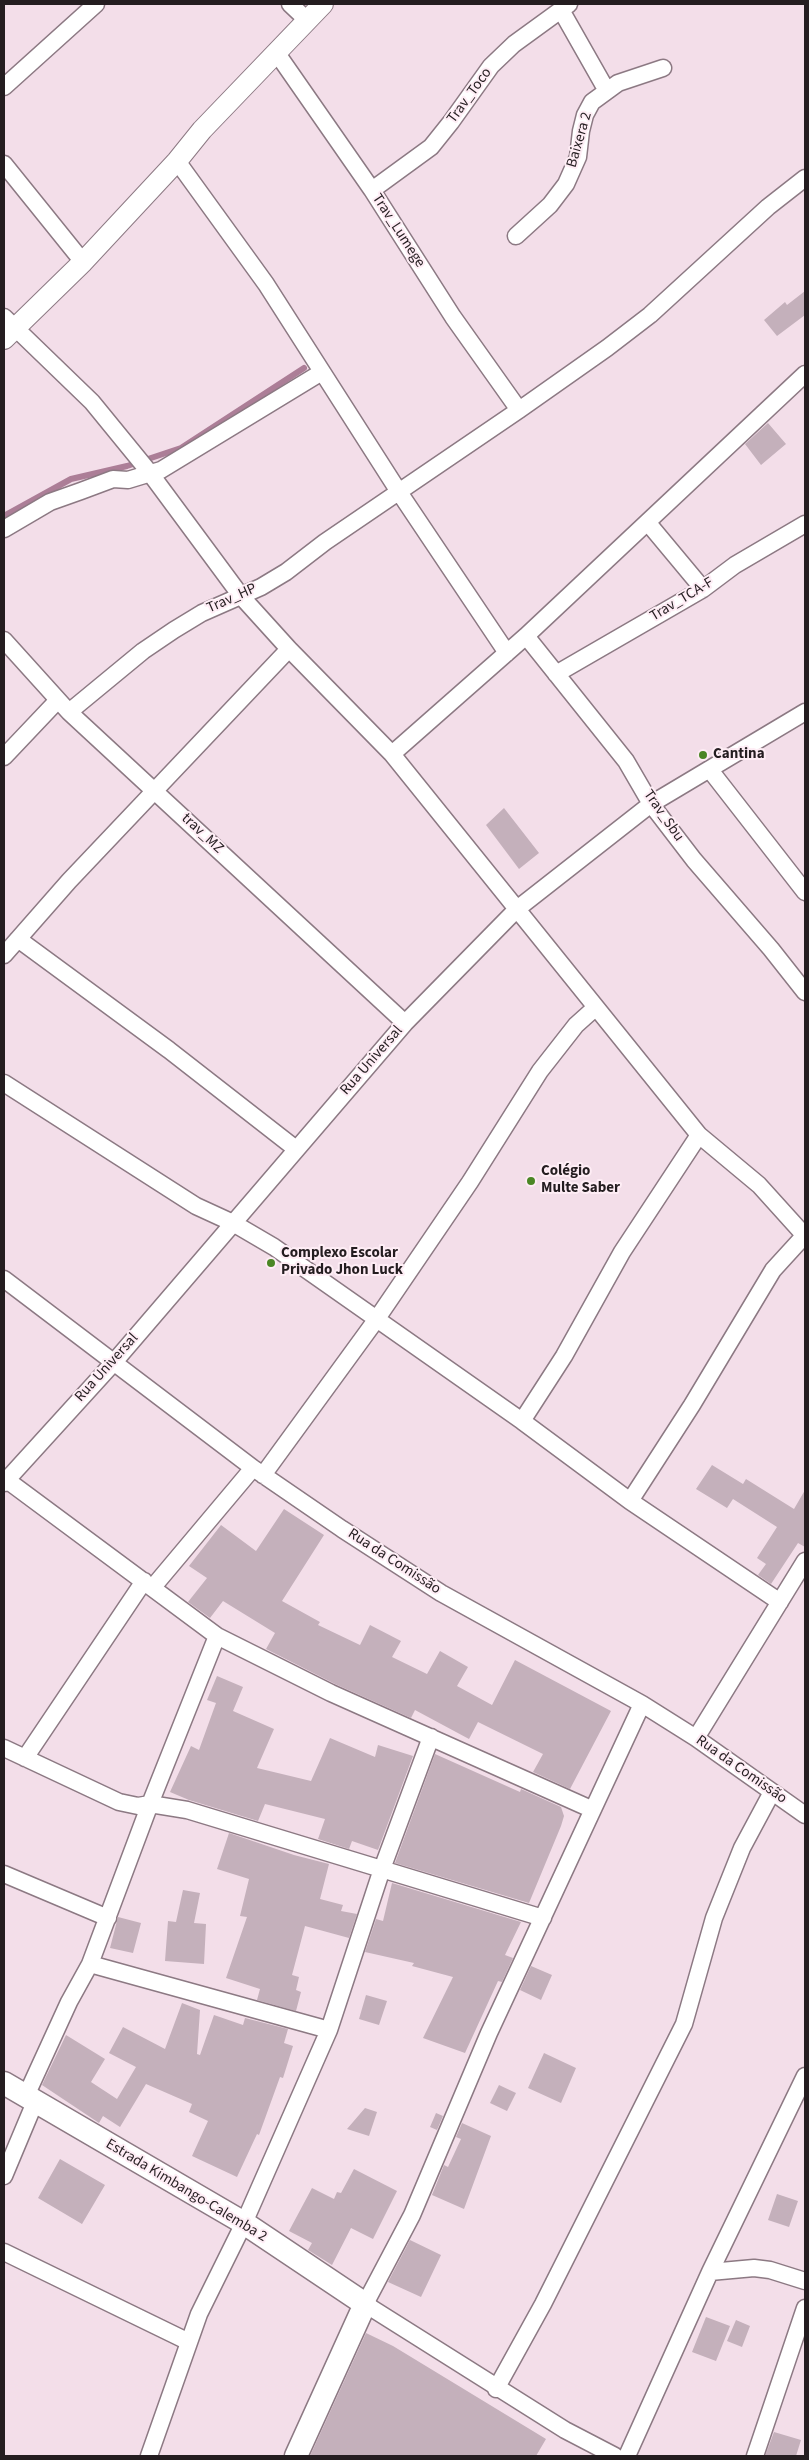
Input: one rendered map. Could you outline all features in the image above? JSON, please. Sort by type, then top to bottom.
[{"type":"main road","name":"Estrada Kimbango-Calemba 2","points":[[4,2083],[244,2223],[365,2304]]},
{"type":"main road","points":[[296,2456],[365,2304]]},
{"type":"street","points":[[4,87],[96,4]]},
{"type":"street","points":[[290,4],[307,20]]},
{"type":"street","points":[[323,4],[202,130],[177,162],[83,262],[7,328],[92,402],[150,473],[241,596],[289,649],[392,754],[699,1135],[759,1185],[805,1236],[773,1270],[692,1405],[630,1501]]},
{"type":"street","points":[[565,7],[607,91]]},
{"type":"street","name":"Trav_Toco","points":[[372,190],[430,147],[451,122],[491,66],[514,44],[565,7]]},
{"type":"street","name":"Trav_Lumege","points":[[276,52],[372,190],[453,317],[519,410]]},
{"type":"street","name":"Baixera 2","points":[[516,236],[550,205],[566,184],[578,157],[585,115],[592,102],[618,83],[663,68]]},
{"type":"street","points":[[177,162],[266,284],[399,492],[507,653]]},
{"type":"street","points":[[4,164],[83,262]]},
{"type":"street","name":"Trav_HP","points":[[4,757],[64,706],[174,630],[202,613],[241,596],[286,572],[325,542],[519,410],[650,315],[768,207],[805,178]]},
{"type":"street","points":[[4,529],[50,502],[113,479],[128,480],[160,470],[322,372]]},
{"type":"street","points":[[392,754],[526,636],[805,374]]},
{"type":"street","points":[[648,523],[703,589]]},
{"type":"street","name":"Trav_TCA-F","points":[[556,674],[703,589],[736,565],[805,524]]},
{"type":"street","name":"Trav_Sbu","points":[[526,636],[626,761],[650,804],[694,860],[771,949],[805,992]]},
{"type":"street","name":"trav_MZ","points":[[4,640],[64,706],[405,1023]]},
{"type":"street","points":[[4,955],[154,790],[289,649]]},
{"type":"street","name":"Rua Universal","points":[[5,1480],[115,1361],[405,1023],[517,909],[650,804],[805,712]]},
{"type":"street","points":[[710,770],[805,892]]},
{"type":"street","points":[[18,939],[168,1050],[296,1149]]},
{"type":"street","points":[[25,1758],[148,1584],[258,1472],[376,1320],[470,1182],[540,1071],[576,1025],[595,1008]]},
{"type":"street","points":[[4,1083],[196,1206],[274,1247],[522,1421],[630,1501],[780,1602]]},
{"type":"street","points":[[522,1421],[564,1356],[622,1252],[699,1135]]},
{"type":"street","name":"Rua da Comissão","points":[[4,1278],[258,1472],[441,1593],[642,1704],[696,1738],[805,1815]]},
{"type":"street","points":[[5,1480],[217,1636],[331,1693],[591,1810]]},
{"type":"street","points":[[696,1738],[805,1561]]},
{"type":"street","points":[[4,2176],[30,2099],[69,2002],[90,1964],[150,1804],[217,1636]]},
{"type":"street","points":[[365,2304],[412,2216],[489,2033],[591,1810],[642,1704]]},
{"type":"street","points":[[148,2456],[199,2314],[244,2223],[328,2030],[382,1869],[431,1737]]},
{"type":"street","points":[[4,1748],[119,1802],[138,1806],[150,1804],[187,1810],[543,1918]]},
{"type":"street","points":[[496,2389],[552,2286],[684,2024],[714,1918],[742,1848],[772,1792]]},
{"type":"street","points":[[4,1874],[108,1918]]},
{"type":"street","points":[[90,1964],[328,2030]]},
{"type":"street","points":[[627,2456],[710,2272],[805,2076]]},
{"type":"street","points":[[4,2252],[188,2342]]},
{"type":"street","points":[[710,2272],[754,2268],[770,2270],[805,2280]]},
{"type":"street","name":"Estrada Kimbango-Calemba 2","points":[[365,2304],[496,2389],[564,2430],[615,2456]]},
{"type":"street","points":[[755,2456],[805,2308]]},
{"type":"building","points":[[805,291],[805,315],[777,336],[764,320],[785,302],[787,305]]},
{"type":"building","points":[[768,423],[786,444],[761,465],[745,444]]},
{"type":"building","points":[[504,808],[539,853],[519,869],[486,825]]},
{"type":"building","points":[[712,1465],[743,1484],[746,1479],[794,1509],[805,1490],[805,1547],[798,1543],[771,1584],[758,1575],[766,1564],[757,1558],[777,1527],[733,1499],[727,1508],[696,1489]]},
{"type":"building","points":[[284,1509],[324,1535],[282,1601],[320,1622],[318,1625],[360,1645],[370,1625],[401,1641],[392,1657],[427,1674],[440,1651],[468,1667],[457,1686],[492,1705],[515,1660],[611,1711],[570,1789],[533,1772],[543,1754],[478,1722],[469,1739],[415,1710],[411,1718],[335,1684],[266,1649],[275,1633],[223,1601],[210,1618],[188,1602],[207,1578],[189,1566],[221,1525],[256,1551]]},
{"type":"building","points":[[217,1676],[243,1687],[233,1711],[274,1729],[257,1768],[311,1781],[330,1738],[375,1757],[378,1745],[413,1756],[378,1850],[352,1841],[349,1849],[318,1839],[325,1819],[265,1804],[258,1821],[189,1800],[170,1792],[191,1746],[199,1750],[216,1703],[207,1700]]},
{"type":"building","points":[[435,1754],[520,1792],[521,1789],[561,1807],[564,1816],[561,1826],[529,1903],[395,1863]]},
{"type":"building","points":[[229,1833],[294,1855],[329,1864],[320,1899],[343,1905],[341,1911],[357,1914],[349,1938],[305,1926],[292,1975],[299,1977],[296,1990],[301,1992],[296,2011],[257,2000],[260,1989],[226,1978],[247,1917],[240,1916],[249,1879],[217,1869]]},
{"type":"building","points":[[392,1883],[521,1922],[505,1955],[513,1958],[502,1982],[498,1981],[465,2053],[423,2038],[453,1977],[412,1966],[414,1963],[365,1952],[376,1919],[383,1921]]},
{"type":"building","points":[[183,1890],[200,1893],[194,1923],[206,1924],[204,1964],[165,1961],[168,1921],[176,1922]]},
{"type":"building","points":[[118,1917],[141,1923],[133,1953],[110,1948]]},
{"type":"building","points":[[531,1966],[552,1975],[541,2000],[520,1990]]},
{"type":"building","points":[[366,1995],[387,2001],[379,2025],[359,2019]]},
{"type":"building","points":[[182,2003],[200,2010],[197,2054],[200,2055],[214,2015],[243,2025],[245,2018],[288,2029],[284,2043],[293,2046],[283,2078],[280,2077],[259,2135],[257,2134],[237,2177],[192,2156],[208,2121],[189,2112],[192,2104],[146,2084],[120,2127],[103,2116],[99,2123],[42,2085],[66,2035],[105,2059],[91,2082],[117,2099],[136,2067],[109,2053],[123,2027],[165,2049]]},
{"type":"building","points":[[544,2053],[576,2068],[561,2103],[528,2088]]},
{"type":"building","points":[[499,2085],[516,2093],[507,2111],[490,2103]]},
{"type":"building","points":[[365,2108],[377,2112],[369,2136],[347,2129]]},
{"type":"building","points":[[436,2113],[443,2116],[437,2130],[430,2127]]},
{"type":"building","points":[[462,2123],[491,2136],[464,2209],[432,2195],[444,2165],[448,2167],[461,2139],[456,2137]]},
{"type":"building","points":[[60,2159],[105,2185],[82,2224],[38,2198]]},
{"type":"building","points":[[354,2169],[397,2191],[373,2239],[351,2228],[332,2265],[308,2250],[312,2243],[289,2231],[312,2188],[334,2199],[337,2192],[341,2193]]},
{"type":"building","points":[[777,2194],[798,2201],[789,2227],[768,2220]]},
{"type":"building","points":[[410,2240],[441,2255],[421,2297],[388,2282]]},
{"type":"building","points":[[706,2317],[730,2326],[716,2361],[692,2352]]},
{"type":"building","points":[[736,2320],[750,2326],[742,2347],[727,2341]]},
{"type":"building","points":[[366,2333],[393,2346],[546,2439],[536,2456],[310,2456]]},
{"type":"building","points":[[774,2432],[801,2440],[796,2456],[765,2456]]},
{"type":"waterway","points":[[4,516],[71,479],[127,466],[181,448],[304,368]]},
{"type":"place","name":"Cantina","points":[[703,755]]},
{"type":"place","name":"Colégio Multe Saber","points":[[531,1181]]},
{"type":"place","name":"Complexo Escolar Privado Jhon Luck","points":[[271,1263]]}]
